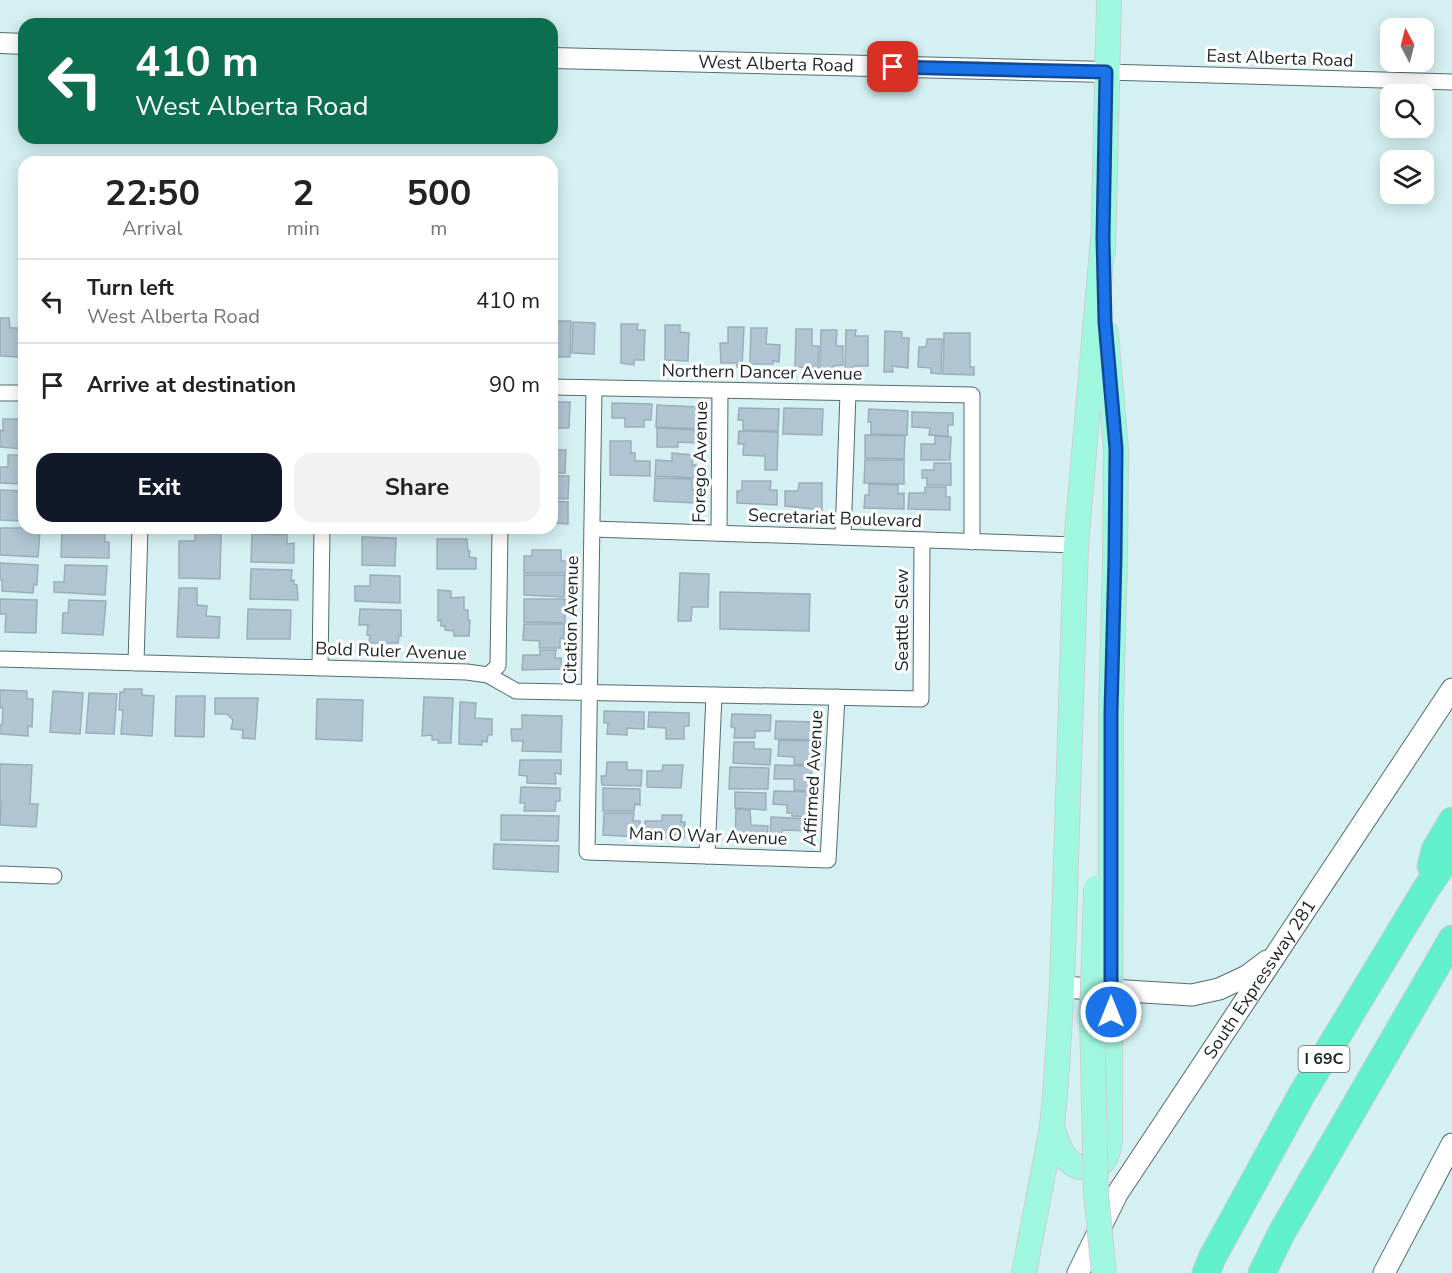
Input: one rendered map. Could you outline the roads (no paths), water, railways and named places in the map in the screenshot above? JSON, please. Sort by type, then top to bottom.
[{"type":"highway","points":[[1426,889],[1435,850],[1452,821]]},
{"type":"highway","name":"I 69C","points":[[1206,1273],[1212,1258],[1302,1094],[1426,889],[1452,851]]},
{"type":"highway","name":"I 69C","points":[[1262,1273],[1281,1234],[1452,939]]},
{"type":"main road","points":[[1104,1273],[1096,1194],[1092,1018],[1101,722],[1105,322],[1103,238],[1109,0]]},
{"type":"main road","points":[[1024,1273],[1052,1127],[1056,1083],[1062,987],[1076,546],[1103,238]]},
{"type":"main road","points":[[1052,1127],[1063,1155],[1073,1165],[1088,1169],[1097,1167],[1106,1158],[1110,1141],[1111,712],[1116,449],[1105,322]]},
{"type":"main road","name":"South Expressway 281","points":[[1078,1273],[1117,1194],[1452,689]]},
{"type":"main road","points":[[1062,987],[1192,995],[1219,989],[1247,976],[1277,953]]},
{"type":"main road","points":[[1384,1273],[1452,1144]]},
{"type":"street","points":[[0,43],[18,44]]},
{"type":"street","name":"West Alberta Road","points":[[558,58],[1106,72]]},
{"type":"street","name":"East Alberta Road","points":[[1106,72],[1452,82]]},
{"type":"street","name":"Northern Dancer Avenue","points":[[558,387],[972,395],[972,542]]},
{"type":"street","name":"Citation Avenue","points":[[587,852],[594,388]]},
{"type":"street","name":"Forego Avenue","points":[[719,533],[720,391]]},
{"type":"street","points":[[0,393],[18,393]]},
{"type":"street","points":[[843,537],[848,393]]},
{"type":"street","name":"Secretariat Boulevard","points":[[592,529],[1076,546]]},
{"type":"street","points":[[136,663],[140,534]]},
{"type":"street","points":[[320,668],[322,534]]},
{"type":"street","points":[[488,675],[498,666],[500,534]]},
{"type":"street","name":"Seattle Slew","points":[[921,699],[922,540]]},
{"type":"street","name":"Bold Ruler Avenue","points":[[0,659],[467,672],[488,675],[516,691],[921,699]]},
{"type":"street","points":[[707,856],[714,695]]},
{"type":"street","name":"Affirmed Avenue","points":[[828,860],[837,697]]},
{"type":"street","name":"Man O War Avenue","points":[[587,852],[828,860]]},
{"type":"street","points":[[0,874],[54,876]]}]
